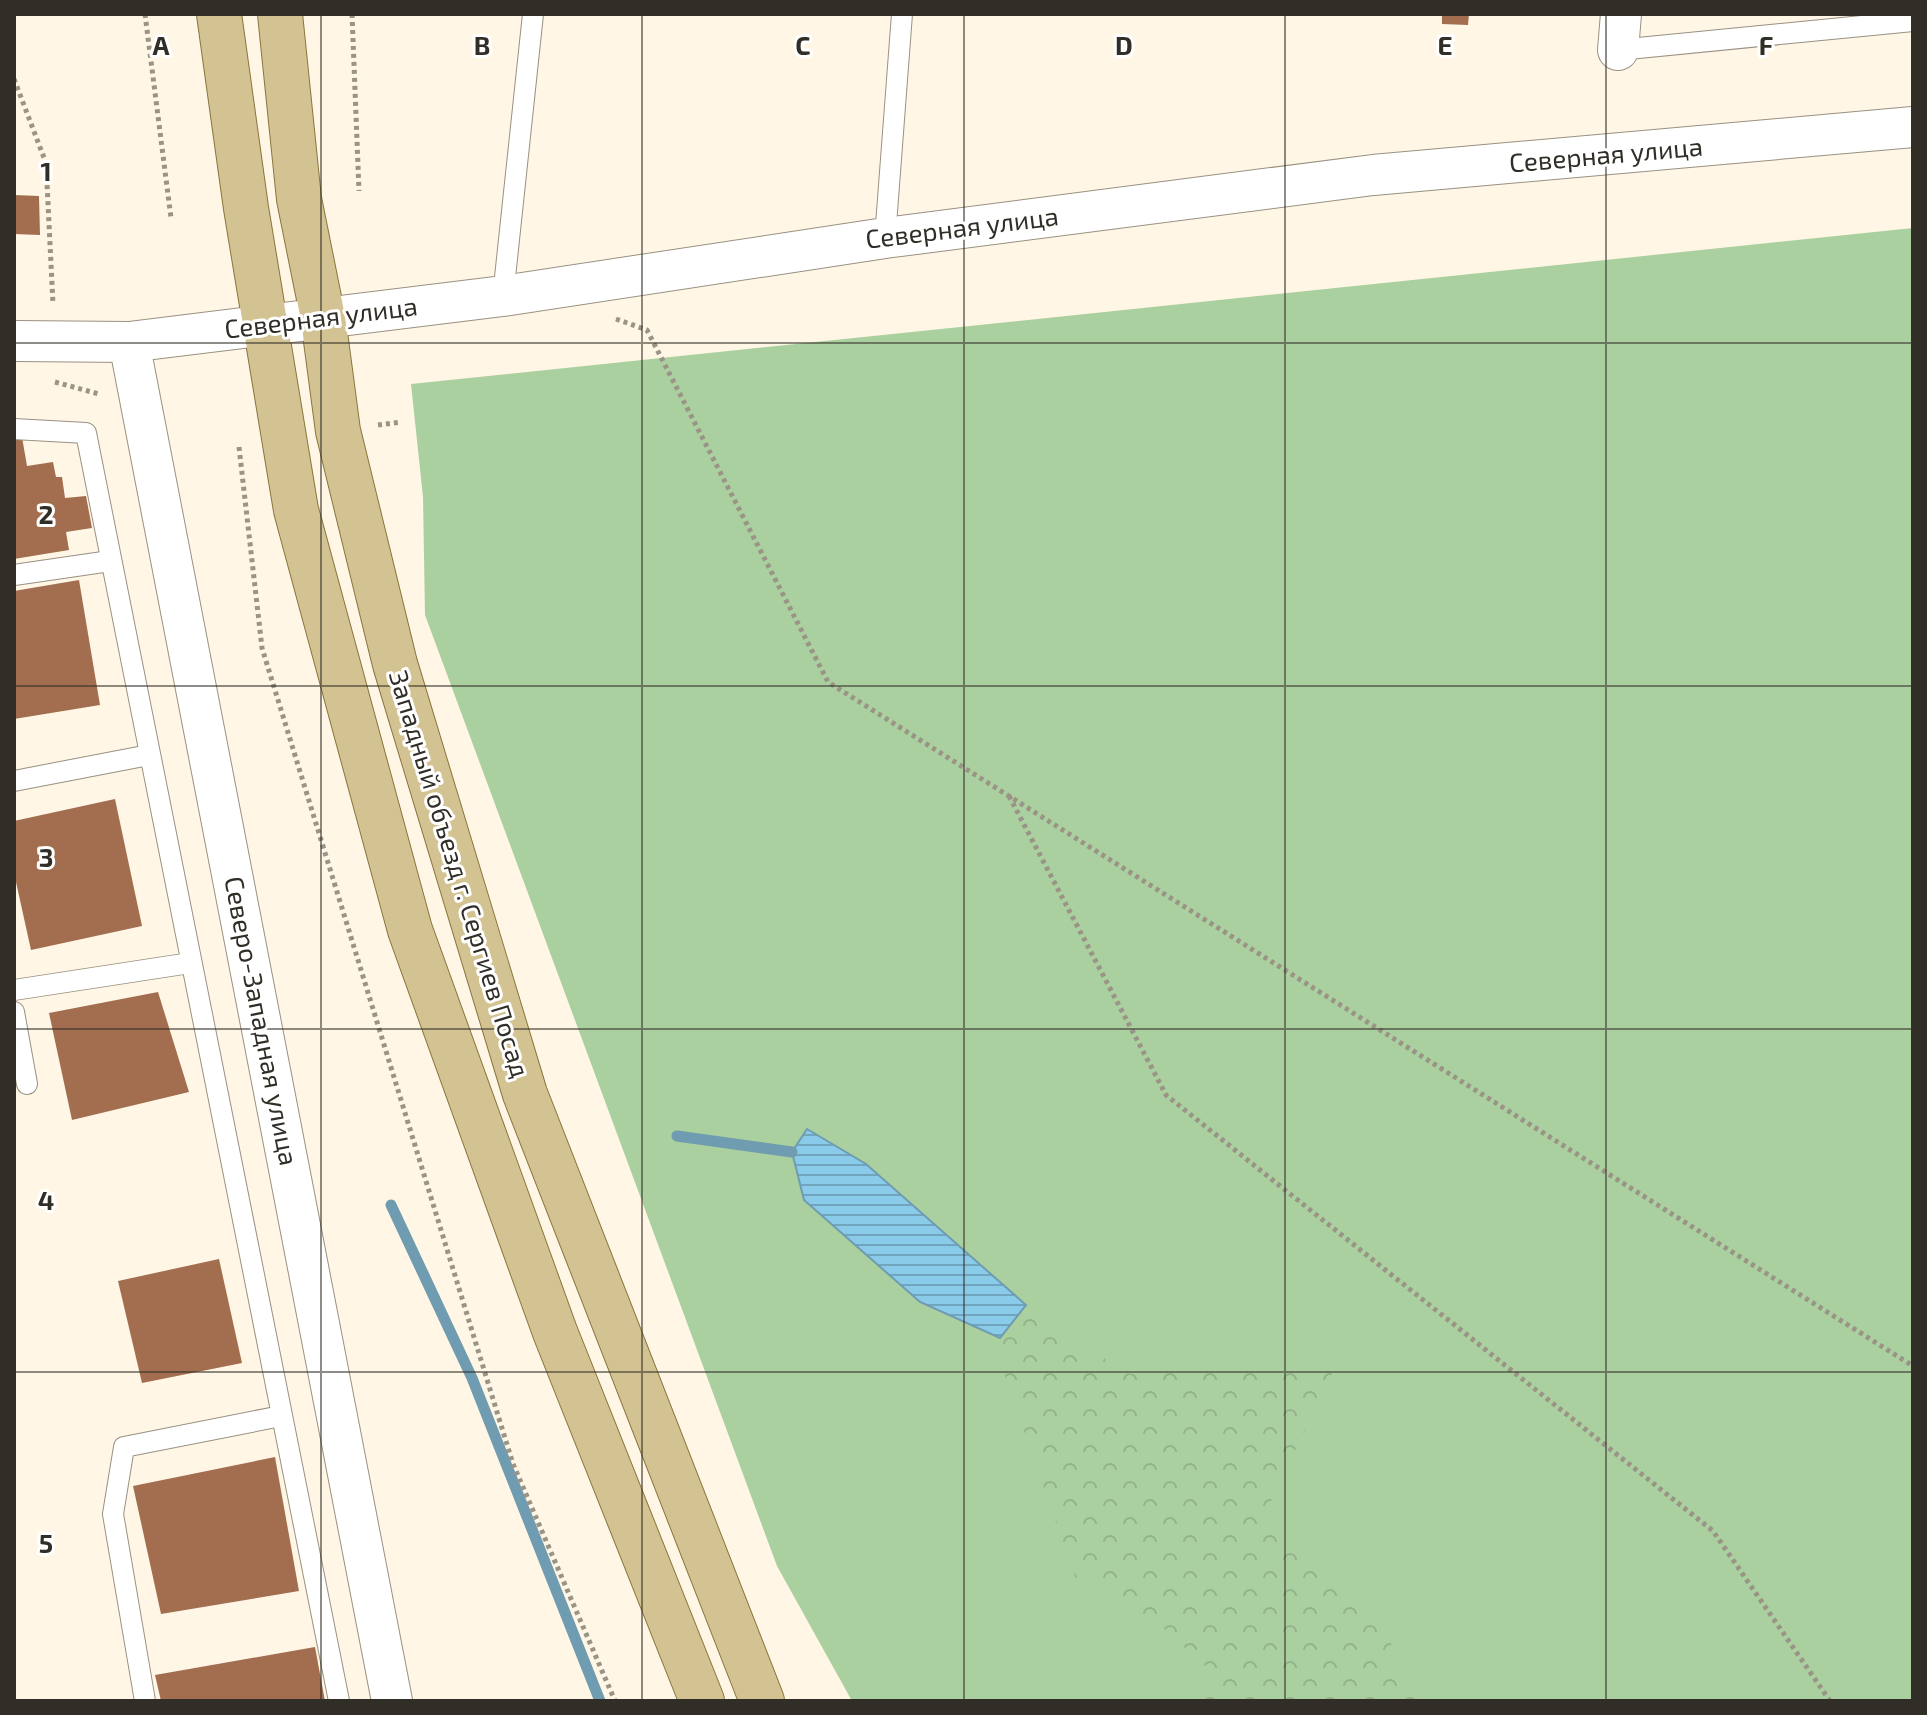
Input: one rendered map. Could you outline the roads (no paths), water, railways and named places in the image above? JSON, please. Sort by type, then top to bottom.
[{"type":"main road","points":[[219,14],[246,208],[296,510],[410,930],[555,1332],[702,1701]]},
{"type":"main road","name":"Западный объезд г. Сергиев Посад","points":[[280,14],[299,199],[323,318],[338,431],[395,664],[525,1094],[762,1701]]},
{"type":"street","name":"Северная улица","points":[[14,341],[129,342],[503,296],[885,238],[1373,175],[1913,127]]},
{"type":"street","name":"Северо-Западная улица","points":[[129,342],[392,1701]]},
{"type":"lane","points":[[503,296],[533,14]]},
{"type":"lane","points":[[885,238],[902,14]]},
{"type":"lane","points":[[1620,32],[1913,21]]},
{"type":"lane","points":[[14,429],[86,433],[339,1701]]},
{"type":"lane","points":[[14,575],[110,561]]},
{"type":"lane","points":[[14,781],[149,755]]},
{"type":"lane","points":[[14,990],[190,963]]},
{"type":"lane","points":[[14,1012],[27,1084]]},
{"type":"lane","points":[[145,1701],[113,1514],[124,1447],[281,1416]]},
{"type":"water","points":[[807,1129],[866,1164],[1026,1305],[1000,1338],[920,1302],[804,1200],[792,1152]]},
{"type":"waterway","points":[[677,1136],[792,1152]]},
{"type":"waterway","points":[[391,1205],[472,1378],[600,1701]]}]
